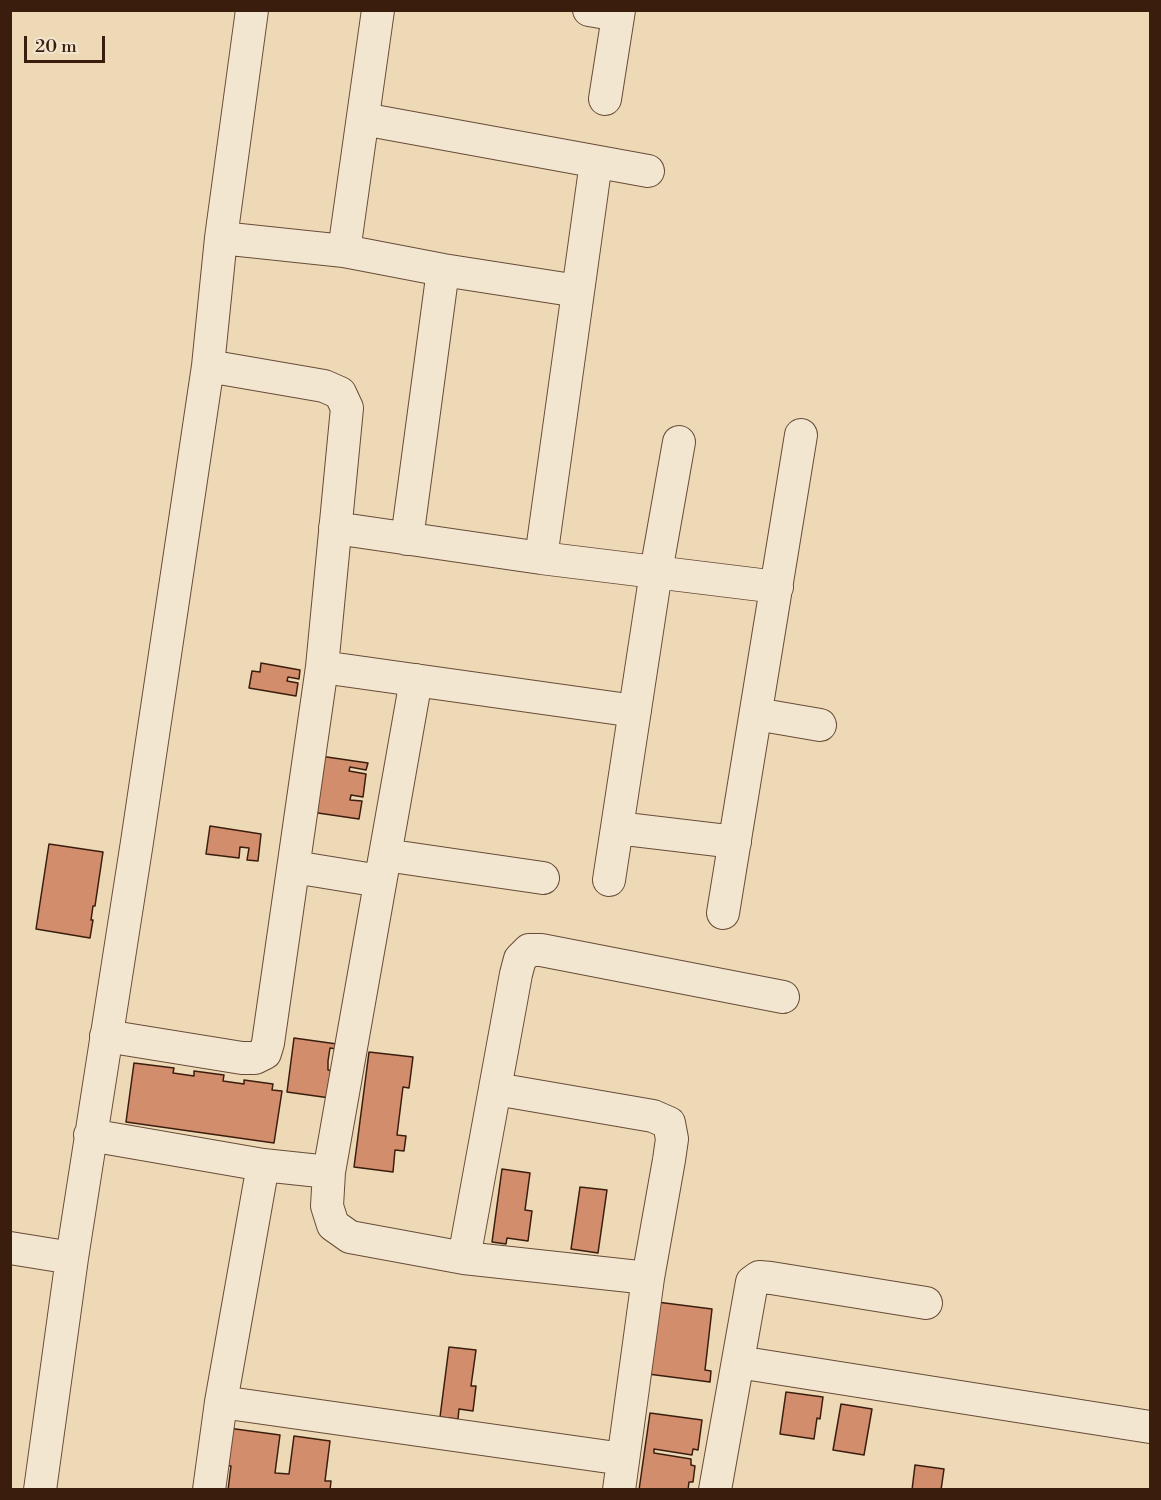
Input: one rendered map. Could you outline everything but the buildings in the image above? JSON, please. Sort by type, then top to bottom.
[{"type":"street","points":[[40,1490],[90,1135],[137,842],[208,366],[221,238],[252,10]]},
{"type":"street","points":[[344,251],[378,10]]},
{"type":"street","points":[[605,99],[609,12]]},
{"type":"street","points":[[363,119],[648,171]]},
{"type":"street","points":[[541,558],[596,162]]},
{"type":"street","points":[[221,238],[344,251],[443,270],[578,291]]},
{"type":"street","points":[[407,538],[443,270]]},
{"type":"street","points":[[106,1036],[242,1058],[255,1058],[265,1053],[268,1043],[322,667],[347,408],[340,393],[324,386],[208,366]]},
{"type":"street","points":[[723,913],[801,435]]},
{"type":"street","points":[[609,880],[656,572],[679,442]]},
{"type":"street","points":[[335,528],[541,558],[777,587]]},
{"type":"street","points":[[322,667],[635,711]]},
{"type":"street","points":[[416,680],[329,1172],[327,1206],[333,1225],[350,1236],[464,1258],[648,1278]]},
{"type":"street","points":[[756,714],[820,725]]},
{"type":"street","points":[[617,828],[735,842]]},
{"type":"street","points":[[294,867],[383,868],[543,878]]},
{"type":"street","points":[[464,1258],[516,974],[520,959],[529,950],[553,952],[783,997]]},
{"type":"street","points":[[496,1089],[653,1116],[669,1123],[672,1139],[648,1278],[619,1490]]},
{"type":"street","points":[[90,1135],[263,1165],[329,1172]]},
{"type":"street","points":[[210,1490],[221,1402],[263,1165]]},
{"type":"street","points":[[10,1248],[72,1258]]},
{"type":"street","points":[[715,1490],[752,1282],[759,1277],[771,1278],[926,1303]]},
{"type":"street","points":[[738,1362],[1150,1427]]},
{"type":"street","points":[[221,1402],[623,1459]]}]
